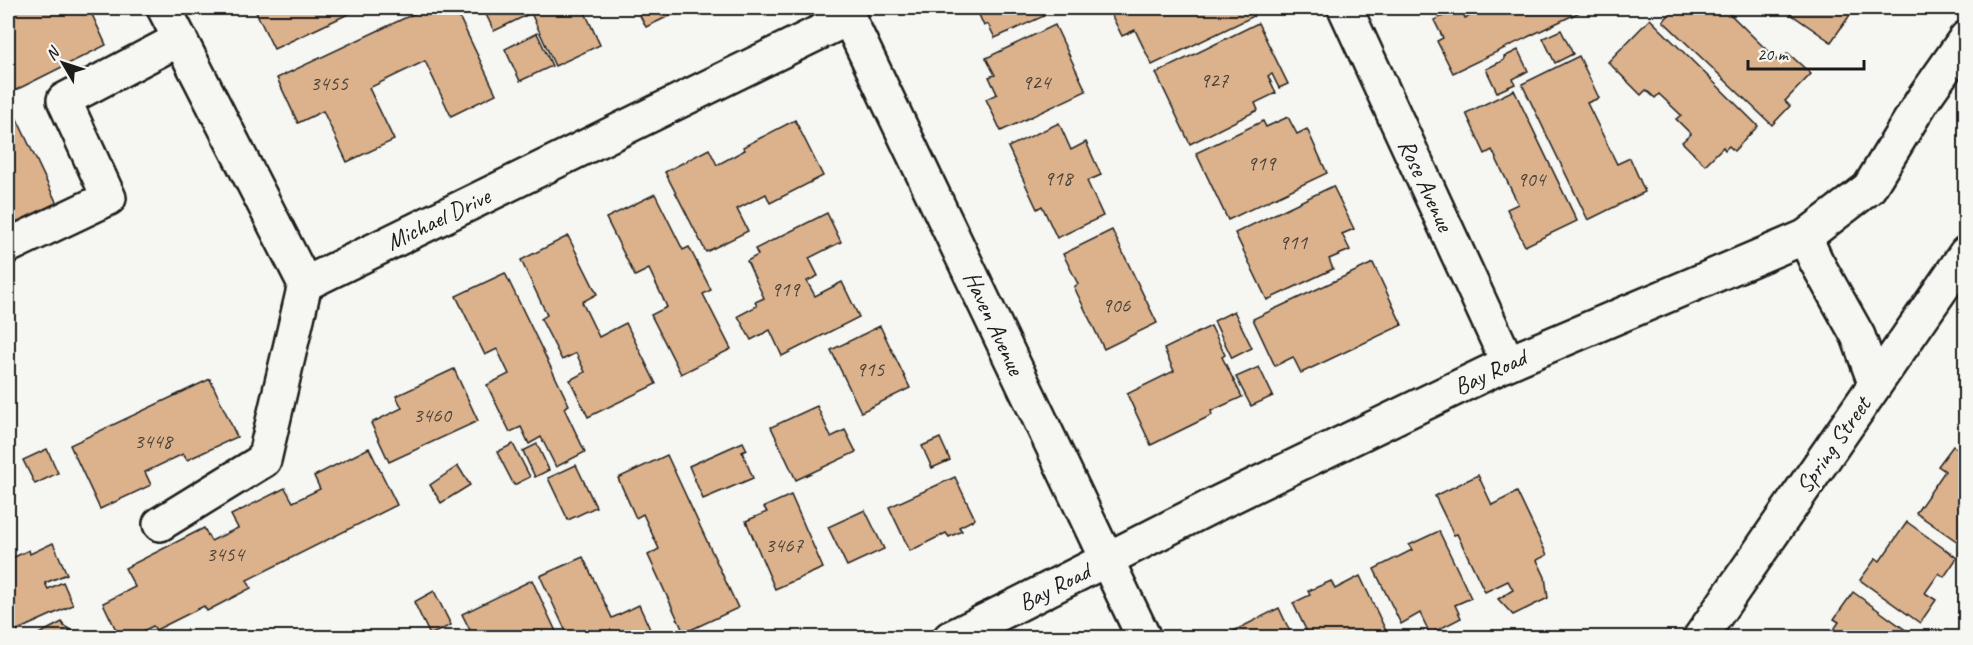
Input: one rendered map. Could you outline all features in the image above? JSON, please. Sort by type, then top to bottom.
[{"type":"street","points":[[160,524],[264,460],[305,284],[164,8]]},
{"type":"street","name":"Rose Avenue","points":[[1345,8],[1508,363]]},
{"type":"street","name":"Michael Drive","points":[[305,284],[846,13]]},
{"type":"street","name":"Haven Avenue","points":[[846,13],[1144,638]]},
{"type":"street","name":"Bay Road","points":[[950,638],[1230,496],[1508,363],[1805,237],[1869,188],[1922,101],[1965,38]]},
{"type":"street","points":[[8,246],[109,198],[64,100],[180,39]]},
{"type":"street","points":[[1805,237],[1858,336],[1875,383]]},
{"type":"street","name":"Spring Street","points":[[1700,638],[1965,253]]},
{"type":"building","points":[[8,8],[89,8],[106,45],[8,94]]},
{"type":"building","points":[[254,8],[361,8],[274,49]]},
{"type":"building","points":[[426,8],[455,8],[496,94],[451,116],[425,61],[369,88],[394,140],[347,162],[323,111],[298,123],[277,78]]},
{"type":"building","points":[[483,8],[583,8],[600,45],[555,66],[531,13],[494,31]]},
{"type":"building","points":[[636,8],[686,8],[646,27]]},
{"type":"building","points":[[976,8],[1040,8],[1044,16],[995,38],[988,24],[984,26]]},
{"type":"building","points":[[1108,8],[1250,8],[1254,16],[1152,65],[1135,30],[1122,36]]},
{"type":"building","points":[[1461,8],[1465,18],[1488,8],[1588,8],[1453,73],[1437,41],[1443,38],[1434,20]]},
{"type":"building","points":[[1676,8],[1732,8],[1728,12],[1779,62],[1788,53],[1811,74],[1785,101],[1790,106],[1772,125],[1663,21]]},
{"type":"building","points":[[1791,8],[1855,8],[1831,42],[1788,12]]},
{"type":"building","points":[[1650,19],[1758,126],[1734,151],[1729,146],[1725,150],[1723,147],[1705,165],[1682,142],[1691,134],[1676,119],[1681,115],[1659,94],[1655,98],[1646,90],[1641,95],[1608,62]]},
{"type":"building","points":[[1258,23],[1288,84],[1279,88],[1272,74],[1268,76],[1276,93],[1255,103],[1258,110],[1190,144],[1156,73]]},
{"type":"building","points":[[1055,25],[1086,91],[1001,131],[986,99],[997,94],[989,77],[995,75],[986,58]]},
{"type":"building","points":[[1561,30],[1573,54],[1555,63],[1543,38]]},
{"type":"building","points":[[537,33],[552,66],[520,81],[505,49]]},
{"type":"building","points":[[1518,50],[1528,71],[1513,79],[1515,84],[1497,92],[1486,69]]},
{"type":"building","points":[[1579,56],[1599,98],[1587,103],[1617,164],[1630,158],[1645,192],[1588,220],[1522,84]]},
{"type":"building","points":[[1514,90],[1577,221],[1525,246],[1507,209],[1518,204],[1492,150],[1485,154],[1466,113]]},
{"type":"building","points":[[8,100],[59,208],[8,233]]},
{"type":"building","points":[[1288,117],[1297,134],[1307,129],[1327,173],[1228,220],[1196,153],[1263,121],[1266,127]]},
{"type":"building","points":[[795,120],[823,176],[770,203],[766,194],[737,209],[748,231],[706,252],[665,172],[709,149],[717,165],[745,150],[743,147]]},
{"type":"building","points":[[1059,123],[1071,150],[1086,142],[1101,175],[1087,181],[1103,216],[1057,238],[1042,206],[1037,209],[1008,147]]},
{"type":"building","points":[[1333,186],[1354,229],[1342,234],[1350,250],[1329,259],[1333,269],[1267,300],[1235,233]]},
{"type":"building","points":[[655,194],[683,250],[689,247],[711,290],[703,294],[731,349],[681,374],[651,315],[667,307],[649,269],[635,276],[606,218]]},
{"type":"building","points":[[827,213],[841,242],[809,258],[818,276],[807,281],[815,296],[842,282],[859,317],[782,356],[770,330],[751,340],[738,316],[757,306],[755,302],[764,298],[747,261],[758,255],[755,249]]},
{"type":"building","points":[[1112,230],[1157,323],[1104,349],[1074,287],[1078,284],[1063,254]]},
{"type":"building","points":[[568,236],[597,294],[582,302],[599,337],[626,323],[656,384],[588,417],[570,380],[585,372],[576,353],[562,360],[541,319],[547,315],[521,260]]},
{"type":"building","points":[[1373,263],[1402,325],[1301,373],[1293,357],[1275,366],[1253,319]]},
{"type":"building","points":[[505,273],[569,405],[564,408],[585,452],[556,467],[541,437],[529,444],[521,427],[510,432],[487,385],[509,374],[497,349],[485,355],[456,296]]},
{"type":"building","points":[[1234,311],[1252,348],[1232,358],[1214,321]]},
{"type":"building","points":[[880,326],[910,388],[861,412],[831,350]]},
{"type":"building","points":[[1211,326],[1225,355],[1222,357],[1242,397],[1211,411],[1212,415],[1151,445],[1127,394],[1174,371],[1164,349]]},
{"type":"building","points":[[1259,367],[1273,396],[1251,406],[1236,377]]},
{"type":"building","points":[[454,369],[478,421],[389,462],[371,423],[402,408],[396,396]]},
{"type":"building","points":[[210,379],[237,437],[187,460],[183,454],[145,472],[151,485],[100,509],[70,445]]},
{"type":"building","points":[[817,406],[831,437],[845,430],[856,452],[796,480],[771,427]]},
{"type":"building","points":[[1966,425],[1966,439],[1959,435]]},
{"type":"building","points":[[940,438],[950,460],[932,468],[922,446]]},
{"type":"building","points":[[743,442],[747,450],[742,452],[753,478],[703,499],[689,466]]},
{"type":"building","points":[[513,444],[530,477],[514,485],[497,452]]},
{"type":"building","points":[[537,444],[549,470],[535,477],[523,451]]},
{"type":"building","points":[[1953,446],[1966,455],[1966,531],[1958,542],[1916,513],[1945,471],[1938,466]]},
{"type":"building","points":[[369,448],[397,505],[247,580],[251,588],[207,611],[204,606],[156,630],[153,626],[129,638],[120,638],[103,603],[135,587],[125,568],[204,528],[211,541],[238,528],[231,515],[285,488],[293,502],[320,489],[314,476]]},
{"type":"building","points":[[47,449],[58,473],[35,484],[23,460]]},
{"type":"building","points":[[667,455],[738,608],[684,633],[648,555],[659,549],[643,514],[636,518],[618,478]]},
{"type":"building","points":[[576,465],[596,507],[568,520],[548,478]]},
{"type":"building","points":[[458,466],[470,485],[441,503],[430,485]]},
{"type":"building","points":[[1478,475],[1492,505],[1517,492],[1547,555],[1537,560],[1545,577],[1548,598],[1513,615],[1498,599],[1513,590],[1508,581],[1485,592],[1457,534],[1454,535],[1435,496]]},
{"type":"building","points":[[955,477],[975,519],[959,527],[962,531],[949,537],[946,533],[910,551],[889,507]]},
{"type":"building","points":[[791,495],[823,568],[775,589],[746,521],[767,512],[764,507]]},
{"type":"building","points":[[865,510],[884,549],[847,566],[828,527]]},
{"type":"building","points":[[1907,522],[1957,558],[1944,577],[1939,573],[1925,593],[1936,600],[1920,623],[1860,580],[1876,558],[1880,561]]},
{"type":"building","points":[[1439,531],[1471,598],[1455,605],[1461,618],[1430,634],[1420,613],[1401,624],[1374,569],[1412,550],[1409,545]]},
{"type":"building","points":[[53,543],[67,574],[45,583],[48,589],[63,582],[73,605],[11,633],[8,626],[8,560],[29,550],[30,554]]},
{"type":"building","points":[[583,557],[612,618],[639,605],[654,638],[569,638],[540,576]]},
{"type":"building","points":[[1360,576],[1386,631],[1374,638],[1310,638],[1293,603],[1310,595],[1308,591],[1331,581],[1335,589]]},
{"type":"building","points":[[532,580],[559,638],[474,638],[462,614]]},
{"type":"building","points":[[434,591],[451,625],[430,635],[414,602]]},
{"type":"building","points":[[1853,592],[1911,634],[1908,638],[1828,638],[1839,622],[1834,619]]},
{"type":"building","points":[[1279,608],[1293,638],[1220,638]]},
{"type":"building","points":[[62,622],[64,626],[84,638],[31,638]]}]
